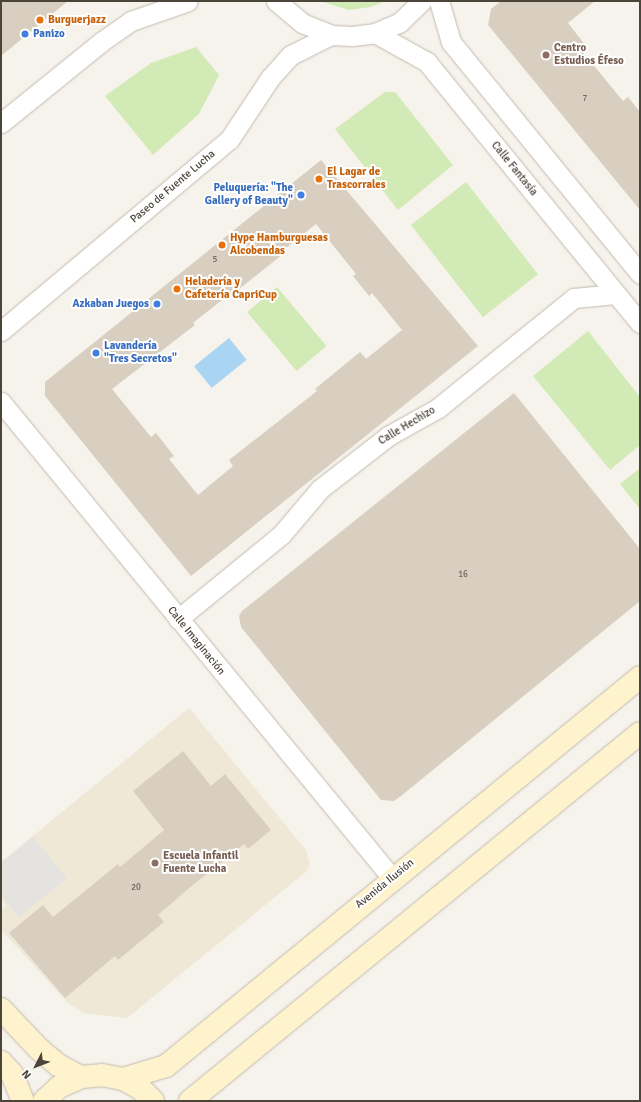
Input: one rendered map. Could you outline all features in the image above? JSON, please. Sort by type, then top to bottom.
[{"type":"main road","name":"Avenida Ilusión","points":[[123,1079],[166,1066],[392,878],[640,677]]},
{"type":"main road","points":[[190,1101],[640,733]]},
{"type":"main road","points":[[1,1009],[39,1049],[58,1065],[81,1077]]},
{"type":"main road","points":[[1,1062],[12,1074],[24,1101]]},
{"type":"main road","points":[[44,1101],[59,1087],[81,1077],[102,1075],[123,1079],[141,1089],[153,1101]]},
{"type":"street","points":[[1,123],[101,42],[131,21],[188,1]]},
{"type":"street","points":[[276,1],[302,23],[332,35],[352,36],[375,33],[399,23],[422,1]]},
{"type":"street","points":[[438,1],[451,42],[639,265]]},
{"type":"street","name":"Calle Fantasía","points":[[375,33],[427,62],[640,323]]},
{"type":"street","name":"Paseo de Fuente Lucha","points":[[1,331],[229,140],[270,78],[291,55],[332,35]]},
{"type":"street","name":"Calle Hechizo","points":[[178,619],[281,535],[320,489],[388,436],[438,408],[574,298],[616,294]]},
{"type":"street","name":"Calle Imaginación","points":[[1,402],[392,878]]},
{"type":"shaded area","name":"Escuela Infantil Fuente Lucha","points":[[189,708],[306,850],[310,864],[307,871],[127,1018],[84,1013],[68,1003],[1,930],[1,910],[6,905],[1,900],[1,862]]},
{"type":"shaded area","points":[[33,837],[67,878],[19,917],[1,895],[1,863]]},
{"type":"green space","points":[[320,1],[385,1],[371,7],[349,10]]},
{"type":"green space","points":[[196,47],[219,75],[199,114],[153,155],[105,96],[151,63]]},
{"type":"green space","points":[[385,92],[395,92],[453,165],[398,210],[335,129]]},
{"type":"green space","points":[[466,182],[538,274],[483,317],[411,225]]},
{"type":"green space","points":[[277,287],[326,346],[297,371],[247,312]]},
{"type":"green space","points":[[588,331],[640,397],[640,445],[610,470],[533,376]]},
{"type":"green space","points":[[640,468],[640,509],[620,484]]},
{"type":"water","points":[[229,338],[247,360],[212,388],[194,366]]},
{"type":"building","points":[[1,1],[68,1],[1,56]]},
{"type":"building","points":[[501,1],[595,1],[568,23],[586,46],[581,50],[623,101],[628,97],[640,112],[640,210],[488,25],[491,9]]},
{"type":"building","points":[[321,160],[478,346],[191,576],[45,396],[45,382]],"holes":[[[316,224],[356,274],[353,276],[369,296],[372,293],[402,330],[366,359],[360,352],[315,389],[317,391],[229,460],[233,466],[198,495],[169,459],[174,456],[156,433],[151,437],[112,389],[195,325],[193,323],[237,288],[238,290],[283,254],[281,252]]]},
{"type":"building","points":[[514,393],[640,549],[640,601],[401,796],[394,801],[381,800],[241,627],[239,616],[242,611]]},
{"type":"building","points":[[183,751],[211,786],[225,774],[271,830],[248,849],[244,844],[188,889],[158,915],[164,922],[118,960],[115,956],[65,998],[9,933],[43,905],[53,917],[118,864],[120,867],[164,830],[133,791]]},
{"type":"place","name":"Burguerjazz","points":[[40,20]]},
{"type":"place","name":"Panizo","points":[[25,34]]},
{"type":"place","name":"Centro Estudios Éfeso","points":[[546,55]]},
{"type":"place","name":"El Lagar de Trascorrales","points":[[319,179]]},
{"type":"place","name":"Peluquería: \"The Gallery of Beauty\"","points":[[301,195]]},
{"type":"place","name":"Hype Hamburguesas Alcobendas","points":[[222,245]]},
{"type":"place","name":"Heladería y Cafetería CapriCup","points":[[177,289]]},
{"type":"place","name":"Azkaban Juegos","points":[[157,304]]},
{"type":"place","name":"Lavandería \"Tres Secretos\"","points":[[96,353]]},
{"type":"place","name":"Escuela Infantil Fuente Lucha","points":[[155,863]]}]
